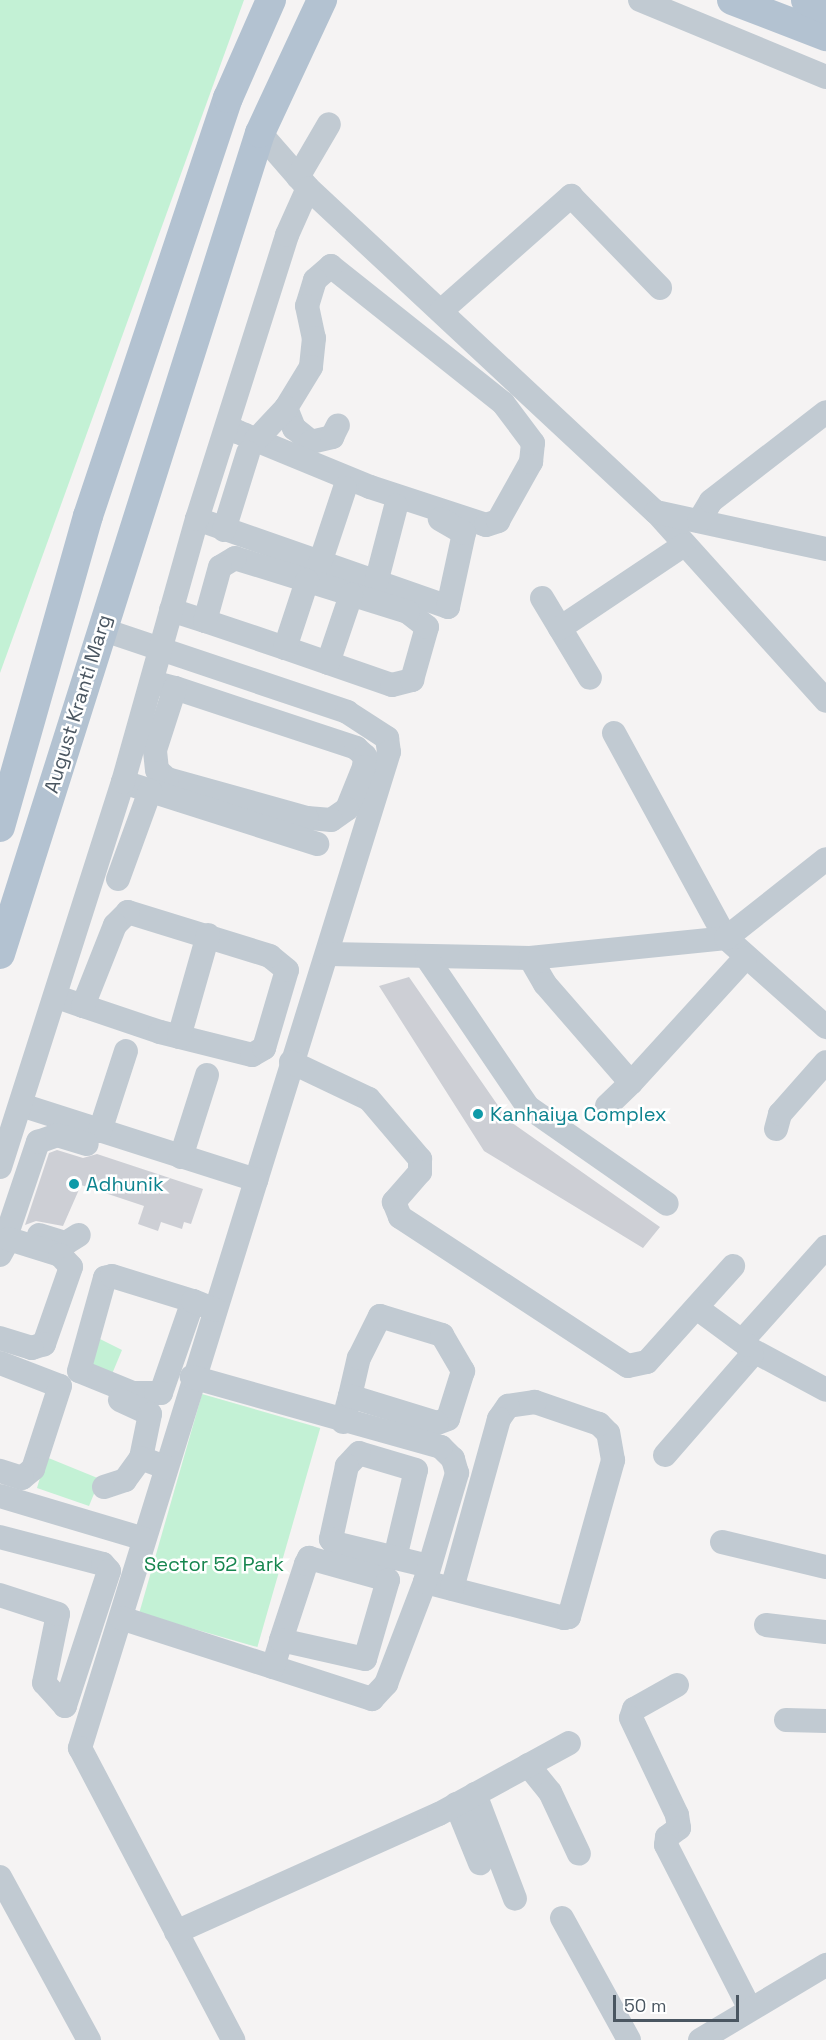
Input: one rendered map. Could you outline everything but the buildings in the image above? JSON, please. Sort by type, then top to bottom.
[{"type":"main road","name":"August Kranti Marg","points":[[0,827],[88,516],[228,98],[271,0]]},
{"type":"main road","name":"August Kranti Marg","points":[[0,954],[155,454],[260,133],[322,0]]},
{"type":"main road","points":[[732,0],[821,11]]},
{"type":"main road","points":[[114,439],[155,454]]},
{"type":"main road","points":[[88,516],[132,532]]},
{"type":"street","points":[[640,0],[826,78]]},
{"type":"street","points":[[0,1167],[57,997],[84,894],[123,782],[197,519],[303,183],[329,124]]},
{"type":"street","points":[[260,133],[303,183],[656,512],[826,701]]},
{"type":"street","points":[[441,311],[571,196],[660,288]]},
{"type":"street","points":[[224,530],[252,446],[286,408],[310,367],[314,338],[308,306],[315,280],[331,266],[503,404],[526,427],[533,443],[531,462],[498,521],[486,525],[370,487],[252,446],[225,436]]},
{"type":"street","points":[[286,408],[294,428],[311,442],[332,437],[338,425]]},
{"type":"street","points":[[699,521],[711,501],[826,412]]},
{"type":"street","points":[[205,621],[227,559],[376,583],[441,605],[453,602],[464,533],[455,524],[345,488],[252,446]]},
{"type":"street","points":[[285,648],[345,488]]},
{"type":"street","points":[[376,583],[396,506]]},
{"type":"street","points":[[656,512],[826,549]]},
{"type":"street","points":[[171,610],[393,685],[412,680],[417,669],[427,627],[422,620],[351,595],[314,572],[197,519]]},
{"type":"street","points":[[560,628],[684,545]]},
{"type":"street","points":[[328,663],[351,595]]},
{"type":"street","points":[[542,598],[590,678]]},
{"type":"street","points":[[101,629],[158,652],[347,712],[387,738],[387,769],[291,1062],[256,1180],[192,1377],[80,1748],[233,2040]]},
{"type":"street","points":[[152,682],[175,688],[356,748],[365,756],[364,767],[347,809],[331,820],[307,818],[167,779],[157,770],[155,750],[175,688]]},
{"type":"street","points":[[614,733],[726,938],[745,958],[826,1028]]},
{"type":"street","points":[[123,782],[317,844]]},
{"type":"street","points":[[118,879],[150,790]]},
{"type":"street","points":[[328,954],[427,958],[530,958],[726,938],[826,860]]},
{"type":"street","points":[[57,997],[83,1006],[179,1037],[260,1053],[287,970],[270,956],[208,936],[122,915],[83,1006]]},
{"type":"street","points":[[179,1037],[208,936]]},
{"type":"street","points":[[427,958],[528,1107],[667,1204]]},
{"type":"street","points":[[530,958],[545,984],[631,1083]]},
{"type":"street","points":[[607,1106],[631,1083],[745,958]]},
{"type":"street","points":[[100,1131],[126,1051]]},
{"type":"street","points":[[291,1062],[369,1099],[420,1159],[420,1172],[394,1202],[400,1217],[620,1361],[637,1367],[647,1362],[698,1309],[733,1266]]},
{"type":"street","points":[[776,1128],[780,1114],[826,1062]]},
{"type":"street","points":[[184,1166],[207,1075]]},
{"type":"street","points":[[21,1105],[100,1131],[184,1166]]},
{"type":"street","points":[[79,1235],[66,1243],[5,1223],[29,1158],[47,1135],[256,1180]]},
{"type":"street","points":[[0,1255],[9,1239],[60,1255],[71,1267],[45,1344],[32,1348],[0,1338]]},
{"type":"street","points":[[665,1455],[748,1362],[746,1345],[826,1247]]},
{"type":"street","points":[[193,1301],[161,1392],[133,1393],[79,1371],[105,1278],[193,1301],[215,1310]]},
{"type":"street","points":[[698,1309],[746,1345],[826,1389]]},
{"type":"street","points":[[343,1422],[350,1396],[370,1327],[380,1316],[442,1335],[463,1371],[448,1419],[437,1423],[350,1396]]},
{"type":"street","points":[[0,1363],[60,1386],[29,1475],[0,1471]]},
{"type":"street","points":[[121,1618],[372,1699],[386,1684],[429,1567],[457,1473],[453,1459],[441,1447],[343,1422],[192,1377]]},
{"type":"street","points":[[85,1389],[150,1414],[141,1458],[125,1480],[104,1487]]},
{"type":"street","points":[[395,1558],[416,1470],[359,1453],[347,1466],[331,1539],[395,1558],[429,1567],[452,1589],[569,1617],[613,1460],[608,1433],[599,1424],[535,1402],[508,1406],[499,1419],[452,1589]]},
{"type":"street","points":[[141,1458],[165,1467]]},
{"type":"street","points":[[0,1496],[144,1539]]},
{"type":"street","points":[[0,1537],[107,1568],[93,1625],[64,1706],[44,1683],[58,1614]]},
{"type":"street","points":[[722,1542],[826,1567]]},
{"type":"street","points":[[273,1667],[309,1558],[388,1580],[365,1659],[282,1640]]},
{"type":"street","points":[[429,1567],[460,1559]]},
{"type":"street","points":[[0,1595],[93,1625]]},
{"type":"street","points":[[766,1625],[826,1632]]},
{"type":"street","points":[[676,1685],[634,1709],[631,1718],[677,1815],[679,1828],[667,1837],[666,1845],[748,2007]]},
{"type":"street","points":[[786,1720],[826,1721]]},
{"type":"street","points":[[176,1932],[292,1883],[466,1799],[569,1743]]},
{"type":"street","points":[[528,1765],[550,1792],[579,1854]]},
{"type":"street","points":[[466,1799],[480,1863]]},
{"type":"street","points":[[466,1799],[515,1899]]},
{"type":"street","points":[[0,1877],[89,2040]]},
{"type":"street","points":[[562,1918],[629,2040]]},
{"type":"street","points":[[700,2040],[748,2007],[826,1965]]},
{"type":"green space","points":[[0,0],[244,0],[0,673]]},
{"type":"green space","points":[[100,1339],[122,1350],[112,1374],[90,1367]]},
{"type":"green space","name":"Sector 52 Park","points":[[202,1394],[320,1428],[257,1647],[139,1613]]},
{"type":"green space","points":[[46,1457],[100,1479],[89,1506],[37,1488]]},
{"type":"place","name":"Kanhaiya Complex","points":[[478,1114]]},
{"type":"place","name":"Adhunik","points":[[74,1184]]}]
